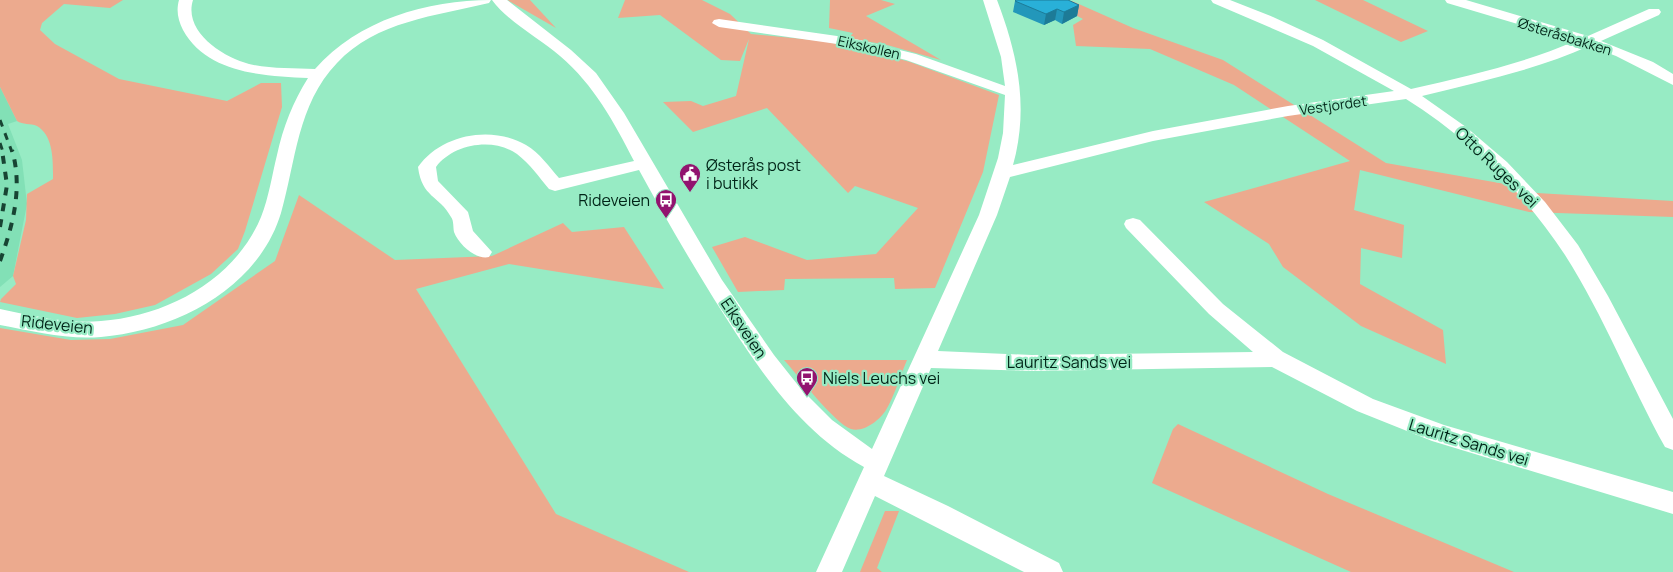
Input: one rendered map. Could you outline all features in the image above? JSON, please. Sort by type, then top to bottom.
[{"type":"street","points":[[186,0],[184,12],[193,36],[223,60],[241,67],[265,72],[319,74]]},
{"type":"street","name":"Rideveien","points":[[0,317],[66,329],[115,328],[166,314],[222,283],[246,260],[262,236],[270,215],[289,134],[319,74],[346,47],[380,25],[410,15],[484,0]]},
{"type":"street","name":"Eiksveien","points":[[499,0],[557,46],[588,75],[609,102],[701,262],[739,322],[780,379],[833,436],[860,455],[873,472],[939,514],[1050,572]]},
{"type":"street","points":[[829,572],[922,358],[984,224],[1004,173],[1013,120],[1013,92],[1008,50],[990,0]]},
{"type":"street","name":"Otto Ruges vei","points":[[1218,0],[1314,42],[1409,94],[1443,117],[1504,170],[1554,226],[1572,251],[1673,440]]},
{"type":"street","name":"Østeråsbakken","points":[[1452,0],[1635,58],[1673,80]]},
{"type":"street","name":"Vestjordet","points":[[1004,173],[1153,136],[1217,123],[1409,94],[1524,65],[1589,42],[1654,12]]},
{"type":"street","name":"Eikskollen","points":[[719,23],[851,42],[911,57],[998,90],[1013,92]]},
{"type":"street","points":[[482,252],[464,233],[462,216],[429,182],[426,175],[427,167],[435,157],[445,150],[472,140],[502,142],[521,149],[555,184],[644,164]]},
{"type":"street","name":"Lauritz Sands vei","points":[[1133,224],[1216,309],[1275,358],[1365,405],[1403,421],[1480,446],[1673,503]]},
{"type":"street","name":"Lauritz Sands vei","points":[[922,358],[1060,363],[1256,360],[1275,358]]},
{"type":"shaded area","points":[[0,0],[123,0],[110,8],[64,4],[42,23],[40,30],[55,44],[119,79],[227,101],[261,83],[281,83],[282,107],[245,231],[238,249],[211,274],[155,305],[115,314],[77,318],[0,302],[16,284],[13,276],[26,220],[27,194],[53,179],[53,172],[50,143],[47,136],[37,126],[17,121],[0,87]]},
{"type":"shaded area","points":[[530,0],[556,28],[509,1]]},
{"type":"shaded area","points":[[625,0],[702,0],[730,14],[751,34],[823,41],[870,51],[910,62],[999,95],[983,172],[935,288],[895,289],[894,278],[785,279],[784,290],[738,292],[712,247],[745,237],[807,260],[876,254],[918,208],[855,186],[848,193],[767,108],[693,132],[663,102],[691,101],[703,106],[736,96],[749,39],[740,61],[721,60],[660,15],[618,18]]},
{"type":"shaded area","points":[[830,0],[881,0],[895,4],[866,16],[941,60],[887,45],[849,38],[853,33],[829,28]]},
{"type":"shaded area","points":[[1315,0],[1363,0],[1428,31],[1401,42]]},
{"type":"shaded area","points":[[1072,1],[1133,28],[1223,60],[1386,163],[1505,184],[1537,193],[1673,201],[1673,217],[1529,212],[1360,170],[1354,210],[1404,225],[1402,258],[1361,248],[1360,284],[1443,330],[1446,364],[1361,326],[1283,267],[1269,244],[1204,202],[1350,161],[1234,85],[1150,49],[1076,46],[1073,25],[1083,19],[1058,6]]},
{"type":"shaded area","points":[[0,87],[17,121],[8,124],[22,160],[27,204],[13,276],[0,287]]},
{"type":"shaded area","points":[[299,195],[395,260],[492,256],[563,223],[572,232],[624,227],[664,289],[509,264],[416,289],[556,514],[689,572],[0,572],[0,328],[71,340],[110,339],[183,325],[275,261]]},
{"type":"shaded area","points":[[784,360],[907,360],[886,410],[871,425],[856,430],[844,425],[836,418],[816,398]]},
{"type":"shaded area","points":[[1178,424],[1328,494],[1514,572],[1351,572],[1152,483],[1173,429]]},
{"type":"shaded area","points":[[885,511],[899,511],[877,568],[882,572],[860,572]]},
{"type":"building","points":[[1016,0],[1068,0],[1079,5],[1064,12],[1057,9],[1046,14]]},
{"type":"railway","points":[[0,120],[12,152]]},
{"type":"railway","points":[[0,143],[3,152]]},
{"type":"railway","points":[[0,227],[7,185],[2,150]]},
{"type":"railway","points":[[0,261],[9,234],[15,206],[17,178],[12,150]]},
{"type":"place","name":"Østerås post i butikk","points":[[690,193]]},
{"type":"place","name":"Rideveien","points":[[666,219]]},
{"type":"place","name":"Niels Leuchs vei","points":[[807,397]]}]
